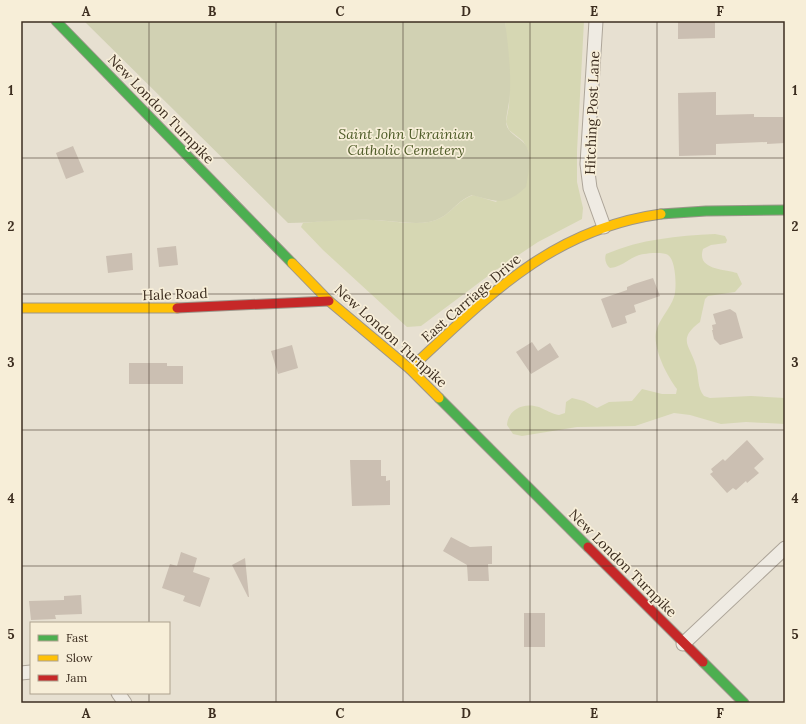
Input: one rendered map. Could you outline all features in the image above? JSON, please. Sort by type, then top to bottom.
[{"type":"street","name":"New London Turnpike","points":[[56,21],[329,301],[410,369],[683,644],[744,703]]},
{"type":"street","name":"Hitching Post Lane","points":[[596,21],[587,164],[590,188],[604,227]]},
{"type":"street","name":"East Carriage Drive","points":[[410,369],[480,304],[522,269],[547,254],[604,227],[648,216],[700,210],[785,210]]},
{"type":"street","name":"Hale Road","points":[[21,308],[162,309],[329,301]]},
{"type":"street","points":[[683,644],[785,548]]},
{"type":"street","points":[[119,694],[124,703]]},
{"type":"green space","name":"Saint John Ukrainian Catholic Cemetery","points":[[84,21],[505,21],[510,83],[510,96],[506,122],[509,131],[526,146],[528,150],[529,164],[526,187],[513,197],[501,201],[495,201],[472,195],[466,198],[447,214],[429,222],[415,223],[361,220],[288,223]]},
{"type":"green space","points":[[505,21],[584,21],[577,151],[577,182],[583,208],[582,219],[538,242],[496,270],[421,326],[407,327],[323,250],[301,227],[303,223],[338,220],[374,220],[422,223],[442,217],[461,202],[473,195],[496,202],[529,163],[528,150],[523,141],[509,130],[506,122],[510,87]]},
{"type":"green space","points":[[715,234],[725,236],[727,240],[726,243],[711,245],[703,249],[702,256],[704,261],[713,267],[737,273],[742,284],[735,292],[708,296],[705,299],[700,322],[693,328],[687,339],[687,343],[696,366],[700,389],[704,396],[710,398],[751,396],[785,398],[785,424],[746,422],[721,424],[690,415],[674,413],[635,426],[577,427],[522,436],[513,434],[507,425],[508,419],[514,411],[523,406],[528,405],[539,407],[559,415],[565,413],[566,402],[572,398],[584,401],[597,408],[609,402],[632,401],[642,389],[662,394],[676,394],[677,389],[662,362],[656,339],[657,327],[675,293],[676,282],[671,258],[663,253],[644,254],[635,256],[619,266],[610,268],[607,265],[605,256],[606,254],[619,249],[659,239]]},
{"type":"building","points":[[678,21],[715,21],[715,38],[678,39]]},
{"type":"building","points":[[716,92],[716,115],[754,114],[754,117],[783,117],[783,120],[785,120],[785,143],[767,144],[767,142],[716,144],[716,155],[679,156],[678,93]]},
{"type":"building","points":[[73,146],[84,172],[66,179],[56,153]]},
{"type":"building","points":[[176,246],[178,265],[159,267],[157,248]]},
{"type":"building","points":[[132,253],[133,270],[108,273],[106,256]]},
{"type":"building","points":[[653,278],[660,296],[634,305],[636,312],[625,316],[627,323],[612,328],[601,299],[627,290],[627,287],[634,284]]},
{"type":"building","points":[[730,309],[736,313],[743,338],[720,345],[714,339],[712,325],[716,324],[713,314]]},
{"type":"building","points":[[532,342],[538,351],[550,343],[559,357],[531,374],[516,352]]},
{"type":"building","points":[[292,345],[298,368],[278,374],[271,351]]},
{"type":"building","points":[[129,363],[167,363],[167,366],[183,366],[183,384],[129,384]]},
{"type":"building","points":[[747,440],[764,459],[754,468],[759,473],[747,483],[746,481],[736,490],[733,488],[727,493],[710,474],[713,472],[711,469],[723,459],[725,461]]},
{"type":"building","points":[[350,460],[381,460],[381,476],[386,476],[386,481],[390,480],[390,505],[352,506]]},
{"type":"building","points":[[451,537],[470,547],[492,546],[492,564],[488,564],[489,581],[468,581],[467,565],[443,551]]},
{"type":"building","points":[[181,552],[197,558],[193,572],[210,578],[200,607],[183,601],[185,596],[162,588],[170,564],[177,566]]},
{"type":"building","points":[[245,558],[249,597],[232,565]]},
{"type":"building","points":[[81,595],[82,614],[55,615],[56,619],[31,620],[29,601],[64,600],[64,596]]},
{"type":"building","points":[[524,613],[545,613],[545,647],[524,647]]},
{"type":"traffic: fast","points":[[56,21],[292,263]]},
{"type":"traffic: fast","points":[[661,214],[706,211],[785,210]]},
{"type":"traffic: fast","points":[[439,398],[588,547]]},
{"type":"traffic: fast","points":[[703,662],[744,703]]},
{"type":"traffic: slow","points":[[410,369],[494,292],[523,270],[586,234],[622,222],[661,214]]},
{"type":"traffic: slow","points":[[292,263],[329,301],[410,369],[439,398]]},
{"type":"traffic: slow","points":[[21,308],[177,308]]},
{"type":"traffic: jam","points":[[177,308],[329,301]]},
{"type":"traffic: jam","points":[[588,547],[703,662]]}]
